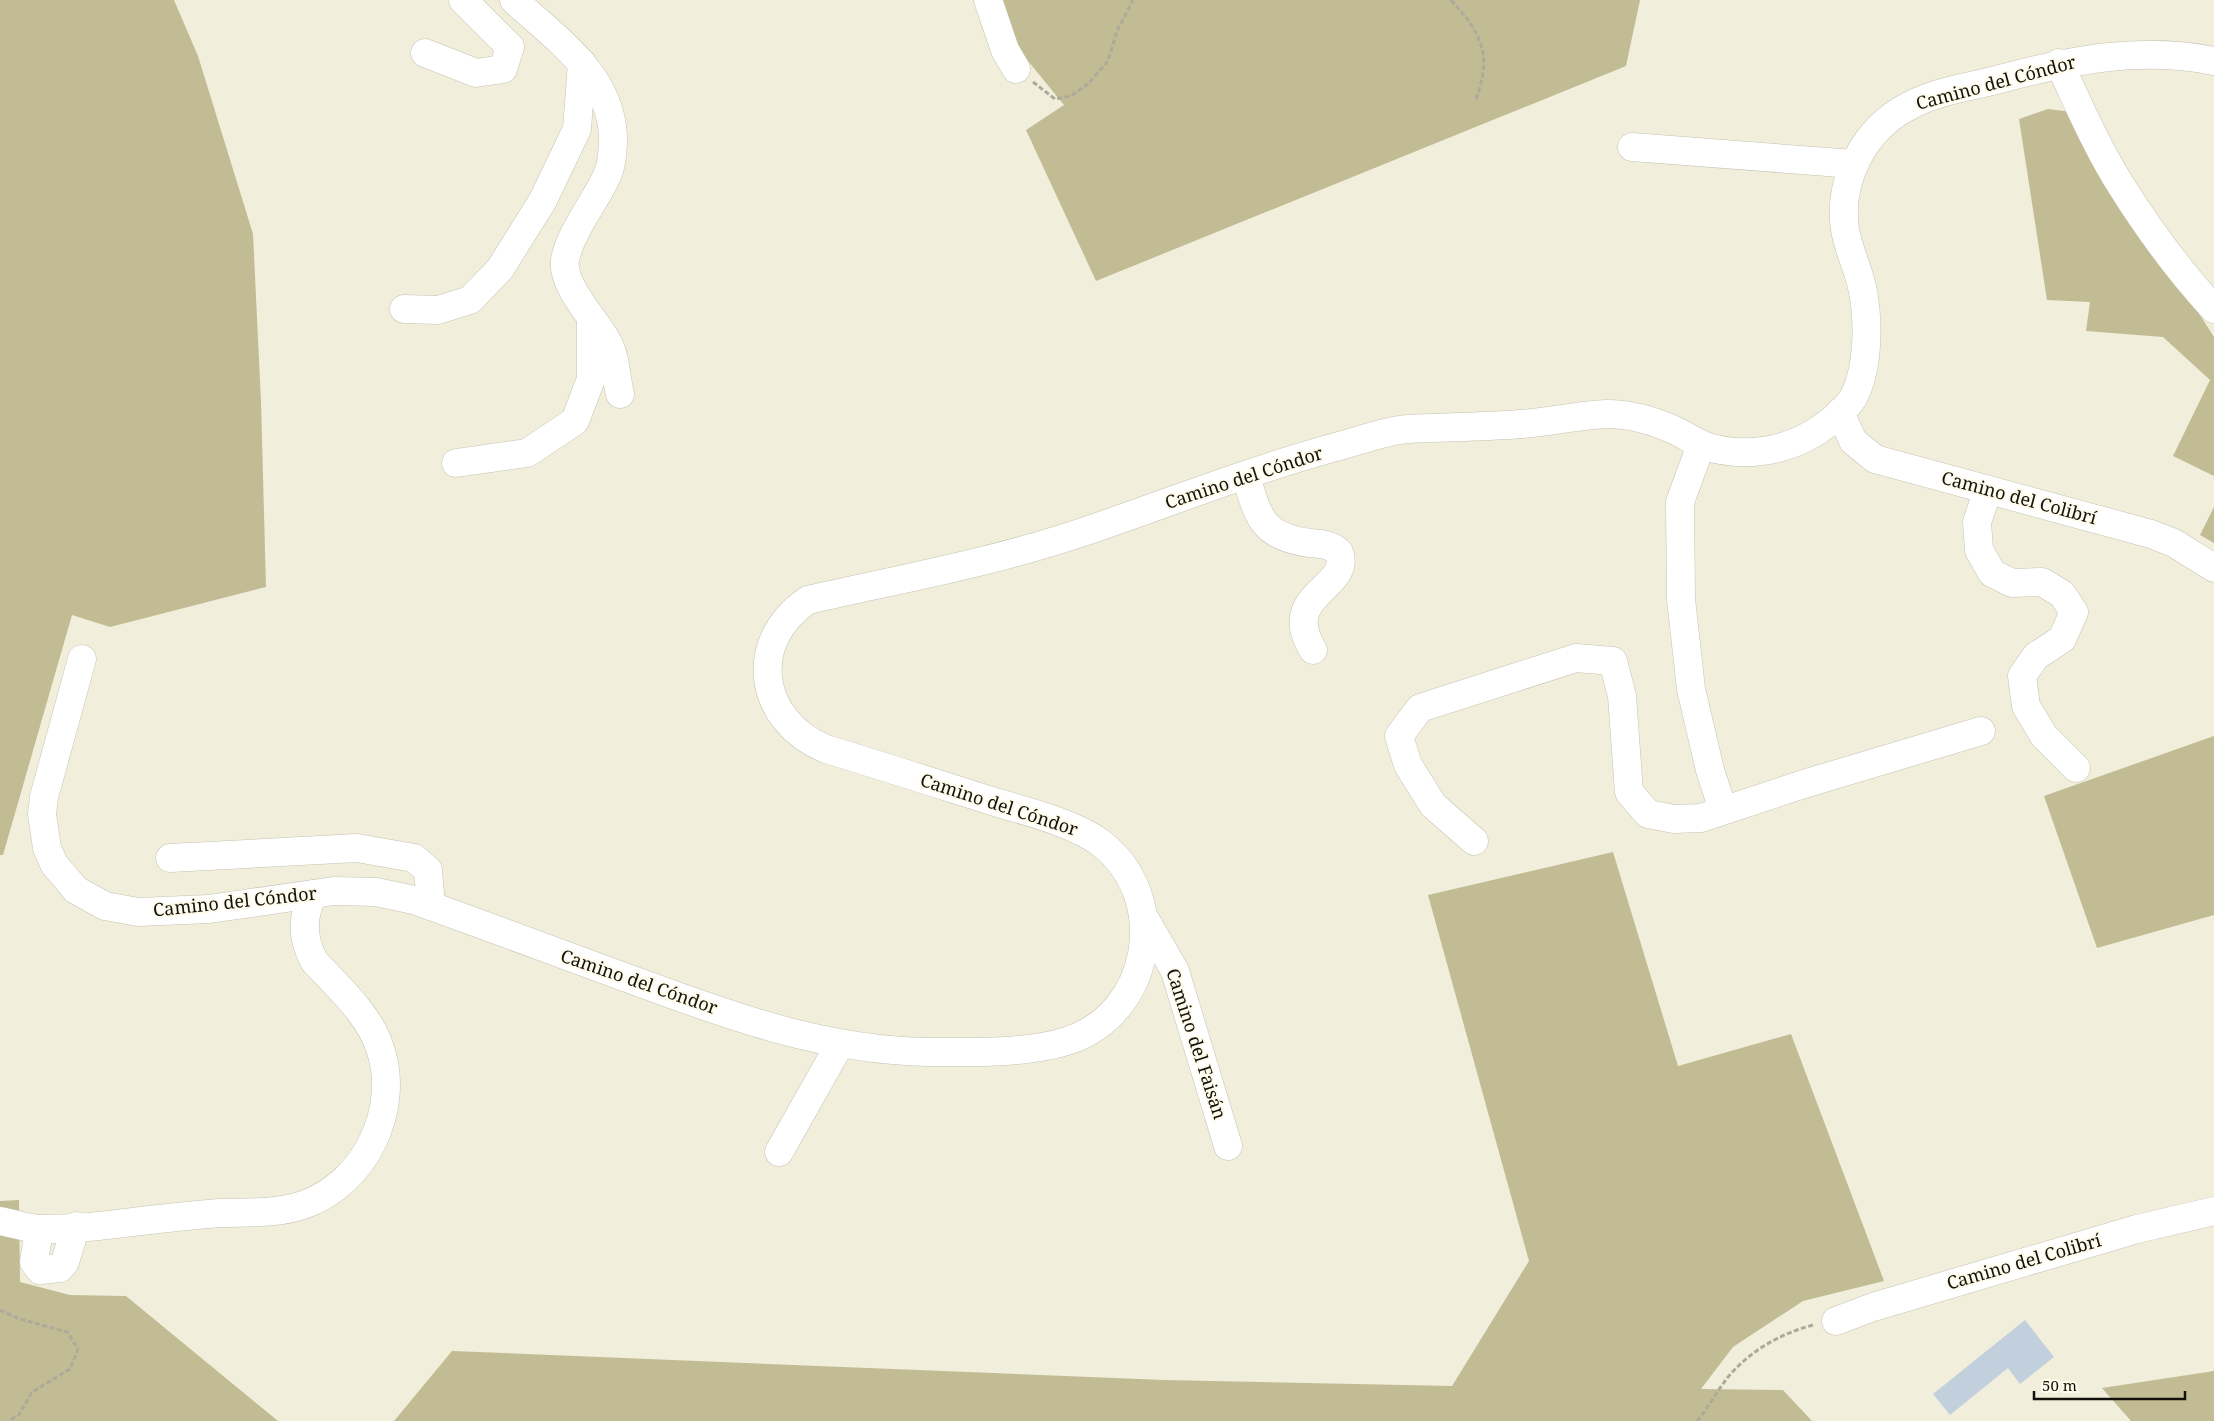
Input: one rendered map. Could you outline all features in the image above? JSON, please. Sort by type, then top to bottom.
[{"type":"street","points":[[425,53],[476,72],[503,69],[510,47],[462,0]]},
{"type":"street","points":[[514,0],[582,63],[599,86],[605,100],[612,130],[613,146],[607,176],[574,238],[565,261],[574,290],[609,344],[620,394]]},
{"type":"street","points":[[988,0],[1006,50],[1016,69]]},
{"type":"street","name":"Camino del Cóndor","points":[[82,659],[44,797],[42,814],[47,848],[54,864],[76,890],[105,906],[138,912],[209,909],[341,891],[376,892],[405,897],[432,906],[683,998],[791,1034],[840,1044],[898,1050],[966,1052],[1049,1045],[1076,1037],[1100,1024],[1126,998],[1141,964],[1144,949],[1144,918],[1134,884],[1126,869],[1102,844],[1087,834],[1028,812],[826,749],[798,735],[787,724],[772,698],[768,683],[769,653],[773,640],[787,617],[808,600],[983,562],[1079,534],[1299,458],[1401,429],[1524,424],[1606,414],[1654,422],[1670,428],[1701,445],[1736,452],[1773,449],[1810,436],[1840,412],[1856,390],[1866,343],[1865,304],[1862,284],[1846,235],[1844,217],[1848,182],[1854,164],[1873,134],[1885,122],[1911,104],[1924,99],[2059,64],[2145,53],[2192,56],[2214,61]]},
{"type":"street","points":[[404,309],[438,310],[470,300],[500,269],[543,200],[577,129],[582,63]]},
{"type":"street","points":[[2059,64],[2085,119],[2121,186],[2182,274],[2214,309]]},
{"type":"street","points":[[1632,147],[1854,164]]},
{"type":"street","points":[[456,463],[527,453],[575,421],[591,379],[591,317]]},
{"type":"street","name":"Camino del Colibrí","points":[[1840,412],[1853,441],[1875,459],[2151,534],[2174,543],[2214,568]]},
{"type":"street","points":[[1701,445],[1680,502],[1680,599],[1691,689],[1710,770],[1723,810]]},
{"type":"street","points":[[1246,476],[1257,514],[1265,524],[1286,538],[1334,547],[1342,559],[1339,574],[1314,596],[1306,612],[1305,631],[1313,650]]},
{"type":"street","points":[[1988,490],[1977,522],[1979,550],[1992,573],[2012,583],[2042,582],[2062,594],[2074,612],[2062,639],[2036,656],[2022,676],[2026,706],[2044,736],[2076,768]]},
{"type":"street","points":[[1474,841],[1433,805],[1408,766],[1399,736],[1420,708],[1576,658],[1613,661],[1622,696],[1629,792],[1648,814],[1674,820],[1701,818],[1981,731]]},
{"type":"street","points":[[170,858],[357,848],[414,858],[428,870],[432,906]]},
{"type":"street","points":[[0,1220],[39,1229],[288,1210],[306,1204],[338,1185],[363,1158],[372,1143],[384,1107],[386,1089],[380,1046],[361,1014],[314,961],[309,951],[304,931],[304,920],[314,894]]},
{"type":"street","name":"Camino del Faisán","points":[[1144,918],[1175,971],[1228,1146]]},
{"type":"street","points":[[779,1152],[840,1044]]},
{"type":"street","name":"Camino del Colibrí","points":[[1836,1321],[1873,1307],[2137,1229],[2214,1211]]},
{"type":"street","points":[[39,1229],[34,1262],[40,1270],[60,1268],[65,1262],[76,1226]]},
{"type":"path","points":[[1016,69],[1055,99],[1071,96],[1088,84],[1108,60],[1117,31],[1133,0]]},
{"type":"path","points":[[1451,0],[1470,20],[1483,46],[1483,81],[1475,100]]},
{"type":"path","points":[[0,1310],[20,1319],[66,1332],[78,1350],[70,1369],[32,1392],[19,1415],[8,1421]]},
{"type":"path","points":[[1697,1421],[1729,1376],[1758,1349],[1795,1330],[1836,1321]]},
{"type":"shaded area","points":[[0,0],[174,0],[198,56],[253,234],[261,402],[266,587],[110,627],[72,615],[3,855],[0,855]]},
{"type":"shaded area","points":[[1000,0],[1640,0],[1626,66],[1096,281],[1026,130],[1064,105],[1011,40]]},
{"type":"shaded area","points":[[2048,109],[2071,112],[2214,337],[2214,476],[2173,456],[2210,380],[2163,337],[2086,331],[2090,302],[2047,300],[2019,119]]},
{"type":"shaded area","points":[[2214,507],[2214,543],[2200,535]]},
{"type":"shaded area","points":[[2214,736],[2214,915],[2097,948],[2044,796]]},
{"type":"shaded area","points":[[1613,852],[1678,1066],[1791,1034],[1884,1281],[1803,1301],[1733,1347],[1701,1389],[1783,1390],[1812,1421],[394,1421],[452,1351],[1164,1380],[1452,1386],[1529,1261],[1428,895]]},
{"type":"shaded area","points":[[19,1200],[20,1282],[70,1295],[126,1296],[278,1421],[0,1421],[0,1201]]},
{"type":"shaded area","points":[[2214,1371],[2214,1421],[2131,1421],[2102,1388]]},
{"type":"building","points":[[2025,1320],[2054,1357],[2020,1384],[2008,1368],[1950,1415],[1933,1394]]}]
